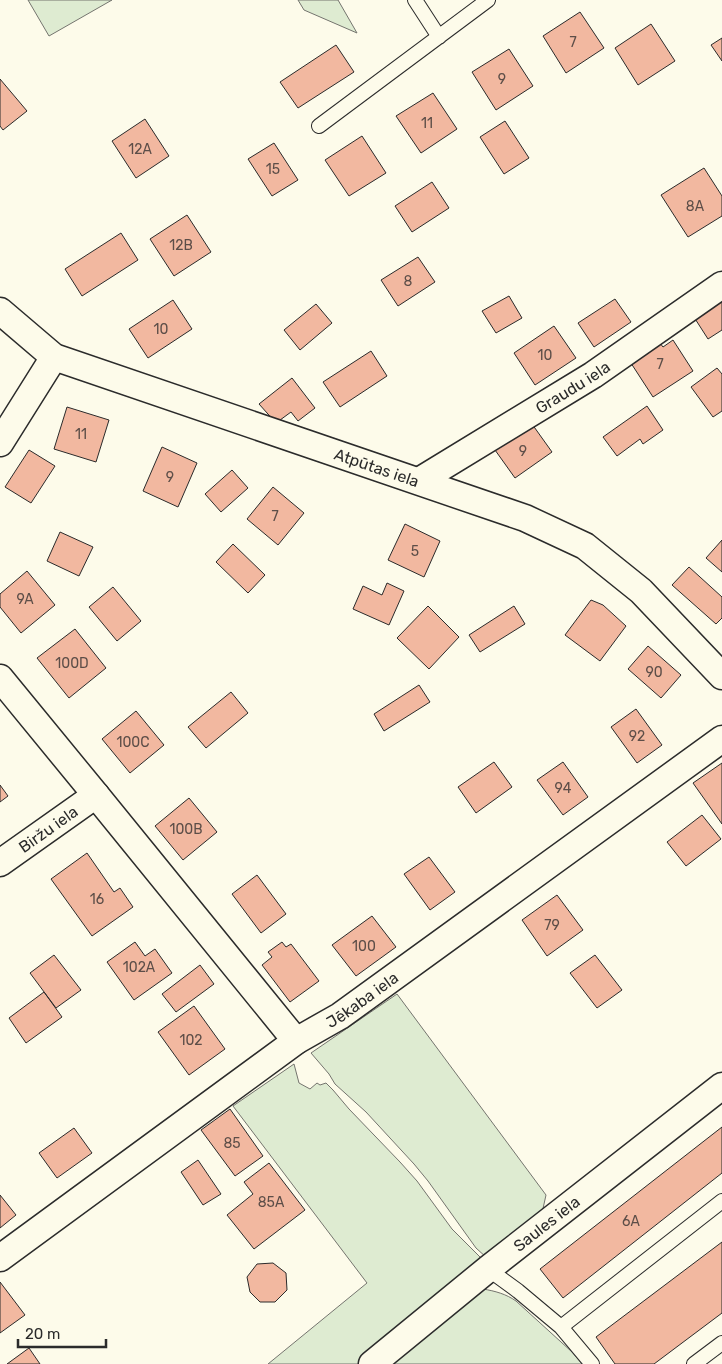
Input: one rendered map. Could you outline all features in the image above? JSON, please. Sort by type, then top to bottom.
[{"type":"street","name":"Graudu iela","points":[[419,481],[593,375],[722,285]]},
{"type":"street","name":"Atpūtas iela","points":[[0,311],[54,358],[525,518],[585,546],[641,592],[722,676]]},
{"type":"street","points":[[0,443],[54,358]]},
{"type":"street","points":[[0,678],[296,1041]]},
{"type":"street","name":"Jēkaba iela","points":[[0,1258],[296,1041],[340,1016],[722,739]]},
{"type":"street","name":"Biržu iela","points":[[0,863],[96,795]]},
{"type":"street","name":"Saules iela","points":[[372,1364],[488,1268],[722,1086]]},
{"type":"lane","points":[[415,0],[439,37]]},
{"type":"lane","points":[[319,126],[488,0]]},
{"type":"lane","points":[[561,1327],[722,1201]]},
{"type":"lane","points":[[488,1268],[561,1327],[592,1364]]},
{"type":"lane","points":[[697,1363],[722,1343]]},
{"type":"green space","points":[[28,0],[112,0],[49,36]]},
{"type":"green space","points":[[298,0],[338,0],[357,33],[304,10]]},
{"type":"green space","points":[[397,994],[546,1195],[542,1213],[487,1258],[476,1248],[414,1164],[366,1112],[335,1084],[311,1053]]},
{"type":"green space","points":[[294,1064],[299,1083],[310,1089],[317,1083],[320,1085],[326,1083],[333,1090],[417,1181],[452,1229],[484,1261],[362,1364],[268,1364],[367,1283],[233,1106]]},
{"type":"green space","points":[[483,1289],[500,1293],[516,1301],[572,1352],[582,1364],[383,1364]]},
{"type":"building","points":[[580,12],[604,48],[566,73],[543,36]]},
{"type":"building","points":[[651,24],[675,61],[638,85],[615,48]]},
{"type":"building","points":[[722,38],[722,61],[711,45]]},
{"type":"building","points":[[336,45],[354,72],[298,108],[280,82]]},
{"type":"building","points":[[509,49],[533,86],[496,110],[472,72]]},
{"type":"building","points":[[0,79],[27,111],[3,130],[0,126]]},
{"type":"building","points":[[433,93],[457,129],[421,153],[396,116]]},
{"type":"building","points":[[145,119],[169,156],[136,178],[112,141]]},
{"type":"building","points":[[505,121],[529,158],[504,174],[480,137]]},
{"type":"building","points":[[362,136],[386,173],[349,196],[325,160]]},
{"type":"building","points":[[274,143],[298,180],[272,196],[248,159]]},
{"type":"building","points":[[704,168],[722,196],[722,216],[688,237],[661,195]]},
{"type":"building","points":[[432,182],[449,208],[412,232],[395,206]]},
{"type":"building","points":[[187,215],[211,252],[174,276],[150,239]]},
{"type":"building","points":[[121,233],[138,260],[82,296],[65,269]]},
{"type":"building","points":[[418,257],[435,282],[398,306],[381,280]]},
{"type":"building","points":[[509,296],[522,318],[496,333],[482,311]]},
{"type":"building","points":[[722,297],[722,330],[708,339],[692,314]]},
{"type":"building","points":[[615,299],[631,322],[594,347],[578,323]]},
{"type":"building","points":[[173,300],[192,329],[148,358],[129,329]]},
{"type":"building","points":[[316,304],[332,323],[300,350],[284,330]]},
{"type":"building","points":[[554,326],[576,358],[535,385],[514,353]]},
{"type":"building","points":[[656,338],[663,347],[673,340],[693,371],[653,397],[627,357]]},
{"type":"building","points":[[371,351],[387,376],[340,407],[323,382]]},
{"type":"building","points":[[717,368],[722,374],[722,411],[713,417],[691,387]]},
{"type":"building","points":[[292,378],[315,408],[298,421],[291,412],[276,423],[259,404]]},
{"type":"building","points":[[647,406],[663,430],[643,444],[640,439],[617,456],[603,437]]},
{"type":"building","points":[[67,407],[109,420],[96,462],[54,449]]},
{"type":"building","points":[[532,424],[552,452],[515,478],[495,450]]},
{"type":"building","points":[[162,447],[197,463],[178,507],[143,491]]},
{"type":"building","points":[[29,450],[55,466],[31,503],[5,487]]},
{"type":"building","points":[[232,470],[248,488],[221,512],[205,494]]},
{"type":"building","points":[[273,487],[304,513],[278,545],[247,519]]},
{"type":"building","points":[[405,524],[440,541],[424,577],[388,560]]},
{"type":"building","points":[[60,532],[93,547],[79,576],[47,561]]},
{"type":"building","points":[[722,540],[722,572],[706,558]]},
{"type":"building","points":[[233,544],[265,575],[248,593],[216,562]]},
{"type":"building","points":[[689,567],[722,597],[722,618],[716,624],[672,585]]},
{"type":"building","points":[[27,571],[55,605],[21,633],[0,607],[0,594]]},
{"type":"building","points":[[387,583],[404,591],[389,625],[353,609],[363,586],[382,595]]},
{"type":"building","points":[[113,587],[141,621],[117,641],[89,607]]},
{"type":"building","points":[[591,600],[603,605],[626,626],[600,661],[565,635]]},
{"type":"building","points":[[428,606],[459,637],[429,669],[397,638]]},
{"type":"building","points":[[514,606],[525,624],[480,652],[469,635]]},
{"type":"building","points":[[75,629],[106,668],[69,698],[37,658]]},
{"type":"building","points":[[648,646],[681,675],[661,698],[628,669]]},
{"type":"building","points":[[419,685],[430,702],[384,731],[374,714]]},
{"type":"building","points":[[231,692],[248,713],[206,748],[188,727]]},
{"type":"building","points":[[636,709],[662,745],[637,763],[611,727]]},
{"type":"building","points":[[136,711],[164,745],[130,773],[102,739]]},
{"type":"building","points":[[494,762],[512,787],[476,813],[458,787]]},
{"type":"building","points":[[563,762],[588,797],[563,815],[537,780]]},
{"type":"building","points":[[722,763],[722,824],[693,783]]},
{"type":"building","points":[[0,785],[8,796],[0,802]]},
{"type":"building","points":[[189,798],[217,832],[183,860],[155,826]]},
{"type":"building","points":[[702,815],[721,839],[686,866],[667,842]]},
{"type":"building","points":[[87,853],[114,892],[120,888],[133,907],[92,936],[51,879]]},
{"type":"building","points":[[429,857],[455,892],[430,910],[404,874]]},
{"type":"building","points":[[257,875],[286,914],[261,933],[232,894]]},
{"type":"building","points":[[557,895],[583,930],[547,956],[522,920]]},
{"type":"building","points":[[372,916],[396,947],[356,976],[332,945]]},
{"type":"building","points":[[135,942],[145,956],[155,949],[172,973],[134,1000],[107,962]]},
{"type":"building","points":[[282,942],[286,947],[291,944],[319,981],[290,1002],[262,965],[272,957],[268,952]]},
{"type":"building","points":[[54,955],[81,990],[56,1008],[30,973]]},
{"type":"building","points":[[595,955],[622,990],[597,1008],[570,973]]},
{"type":"building","points":[[200,965],[214,984],[176,1012],[162,994]]},
{"type":"building","points":[[44,992],[62,1017],[26,1043],[9,1018]]},
{"type":"building","points":[[194,1006],[225,1049],[189,1075],[158,1032]]},
{"type":"building","points":[[230,1109],[263,1156],[235,1176],[201,1130]]},
{"type":"building","points":[[722,1127],[722,1173],[563,1298],[540,1269]]},
{"type":"building","points":[[74,1128],[92,1153],[57,1178],[39,1153]]},
{"type":"building","points":[[198,1160],[221,1194],[203,1205],[181,1172]]},
{"type":"building","points":[[269,1163],[305,1210],[254,1249],[227,1215],[253,1194],[244,1182]]},
{"type":"building","points":[[0,1195],[16,1215],[0,1228]]},
{"type":"building","points":[[722,1242],[722,1313],[654,1364],[615,1364],[596,1337]]},
{"type":"building","points":[[273,1263],[286,1273],[287,1290],[275,1302],[260,1302],[250,1292],[247,1277],[257,1264]]},
{"type":"building","points":[[0,1282],[25,1315],[0,1333]]},
{"type":"building","points":[[29,1348],[40,1364],[7,1364]]}]
